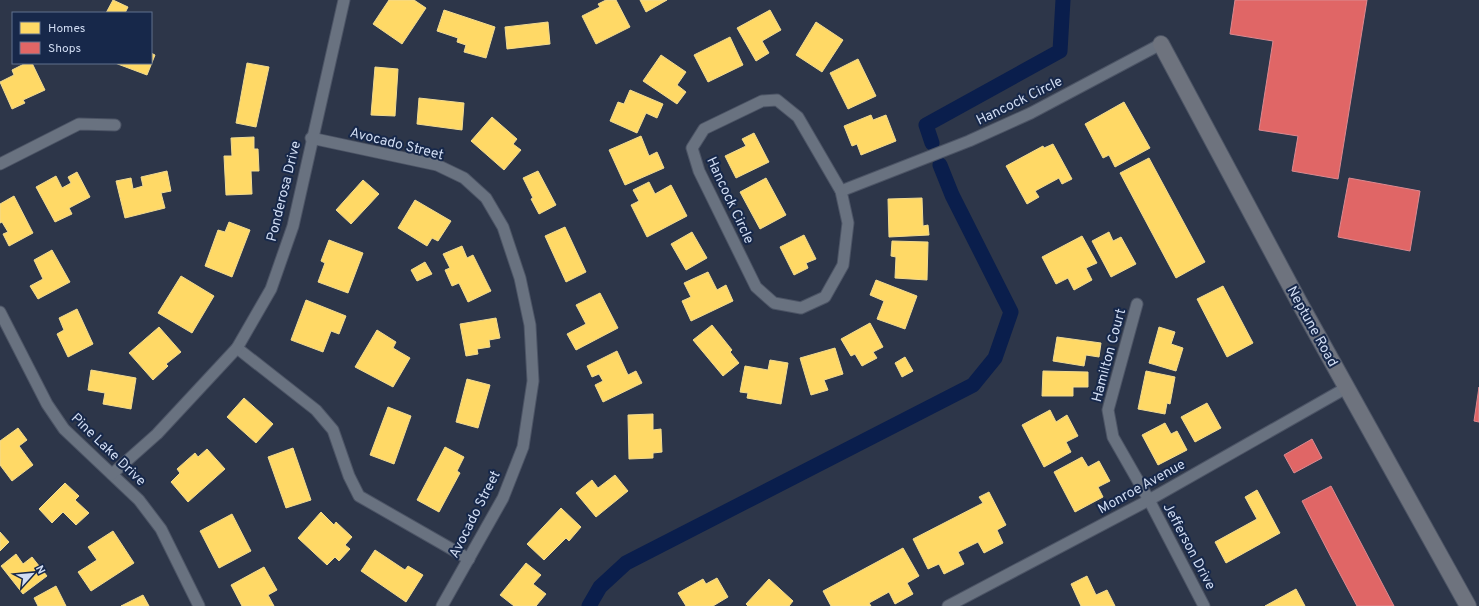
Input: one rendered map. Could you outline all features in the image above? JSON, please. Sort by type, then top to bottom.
[{"type":"main road","name":"Neptune Road","points":[[1161,44],[1346,388],[1468,606]]},
{"type":"street","name":"Ponderosa Drive","points":[[112,474],[157,434],[237,348],[273,282],[293,226],[344,0]]},
{"type":"street","name":"Hancock Circle","points":[[841,191],[969,141],[1031,113],[1161,44]]},
{"type":"street","name":"Hancock Circle","points":[[777,100],[798,117],[841,191],[848,223],[843,264],[825,297],[801,308],[774,304],[756,287],[699,171],[692,148],[704,129],[762,101],[777,100]]},
{"type":"street","points":[[0,164],[79,124],[115,125]]},
{"type":"street","name":"Avocado Street","points":[[312,138],[437,166],[464,178],[486,198],[503,228],[520,278],[530,325],[533,380],[523,447],[503,498],[442,606]]},
{"type":"street","name":"Hamilton Court","points":[[1138,304],[1108,410],[1113,437],[1149,500]]},
{"type":"street","name":"Pine Lake Drive","points":[[0,312],[47,404],[64,429],[139,500],[161,529],[200,606]]},
{"type":"street","points":[[237,348],[316,410],[333,430],[349,476],[359,496],[469,559]]},
{"type":"street","name":"Monroe Avenue","points":[[948,606],[1149,500],[1346,388]]},
{"type":"street","name":"Jefferson Drive","points":[[1149,500],[1204,606]]},
{"type":"building: Homes","points":[[113,0],[128,7],[126,12],[107,12]]},
{"type":"building: Homes","points":[[389,0],[414,0],[426,8],[402,44],[373,24]]},
{"type":"building: Homes","points":[[606,0],[616,0],[630,27],[596,44],[582,16],[600,7],[598,4]]},
{"type":"building: Homes","points":[[640,0],[667,0],[646,12]]},
{"type":"building: Homes","points":[[444,10],[495,27],[486,58],[464,52],[466,45],[457,42],[458,38],[437,31]]},
{"type":"building: Homes","points":[[770,10],[781,30],[762,41],[769,53],[756,61],[737,28]]},
{"type":"building: Homes","points":[[548,22],[550,44],[507,49],[505,27]]},
{"type":"building: Homes","points":[[816,22],[843,40],[822,72],[796,55]]},
{"type":"building: Homes","points":[[730,37],[743,65],[708,82],[694,55]]},
{"type":"building: Homes","points":[[152,54],[155,55],[152,62]]},
{"type":"building: Homes","points":[[661,55],[686,72],[677,85],[686,92],[677,104],[643,81]]},
{"type":"building: Homes","points":[[858,59],[876,96],[848,109],[830,73]]},
{"type":"building: Homes","points":[[247,63],[269,67],[256,127],[236,123]]},
{"type":"building: Homes","points":[[24,64],[32,64],[45,90],[23,100],[25,103],[12,109],[0,82],[14,75],[12,70]]},
{"type":"building: Homes","points":[[118,64],[151,64],[147,75]]},
{"type":"building: Homes","points":[[375,67],[398,69],[395,116],[371,115]]},
{"type":"building: Homes","points":[[630,90],[663,104],[657,118],[646,113],[637,133],[610,121],[618,102],[624,104]]},
{"type":"building: Homes","points":[[419,98],[464,103],[462,130],[417,124]]},
{"type":"building: Homes","points":[[1124,102],[1150,148],[1115,167],[1109,155],[1103,158],[1085,124]]},
{"type":"building: Homes","points":[[871,115],[873,120],[886,115],[896,141],[861,155],[857,144],[852,146],[844,126]]},
{"type":"building: Homes","points":[[492,117],[517,139],[513,144],[521,150],[504,170],[471,141]]},
{"type":"building: Homes","points":[[754,133],[769,162],[736,178],[725,156],[746,146],[742,139]]},
{"type":"building: Homes","points":[[641,136],[649,156],[657,152],[664,168],[625,185],[609,150]]},
{"type":"building: Homes","points":[[254,137],[254,149],[258,149],[259,171],[251,171],[252,194],[226,195],[224,156],[232,156],[231,138]]},
{"type":"building: Homes","points":[[1053,144],[1072,179],[1062,184],[1059,178],[1035,191],[1039,197],[1027,204],[1006,166],[1043,146],[1044,148]]},
{"type":"building: Homes","points":[[1149,158],[1205,262],[1176,278],[1120,173]]},
{"type":"building: Homes","points":[[167,171],[171,191],[161,193],[165,208],[125,218],[116,181],[131,178],[133,189],[143,186],[141,177]]},
{"type":"building: Homes","points":[[538,171],[556,205],[539,214],[531,199],[533,198],[523,178]]},
{"type":"building: Homes","points":[[77,172],[90,197],[69,208],[72,214],[55,222],[36,187],[56,176],[62,188],[71,183],[68,177]]},
{"type":"building: Homes","points":[[766,178],[786,215],[760,229],[740,192]]},
{"type":"building: Homes","points":[[363,180],[379,194],[351,224],[336,210]]},
{"type":"building: Homes","points":[[649,182],[655,194],[671,185],[687,216],[647,237],[631,205],[639,201],[633,190]]},
{"type":"building: Homes","points":[[14,196],[33,233],[9,246],[3,234],[8,232],[2,222],[0,223],[0,204]]},
{"type":"building: Homes","points":[[922,198],[923,226],[928,225],[929,235],[889,237],[888,199]]},
{"type":"building: Homes","points":[[415,200],[451,221],[438,241],[432,238],[427,246],[398,228]]},
{"type":"building: Homes","points":[[229,222],[250,230],[232,277],[205,266],[218,230],[225,232]]},
{"type":"building: Homes","points":[[565,227],[586,272],[566,282],[545,236]]},
{"type":"building: Homes","points":[[692,232],[707,258],[686,270],[671,244]]},
{"type":"building: Homes","points":[[1109,232],[1113,241],[1121,237],[1136,264],[1111,277],[1092,241]]},
{"type":"building: Homes","points":[[804,235],[816,259],[806,263],[808,268],[794,275],[780,247]]},
{"type":"building: Homes","points":[[1082,236],[1097,263],[1086,268],[1092,280],[1074,290],[1068,278],[1056,284],[1042,257]]},
{"type":"building: Homes","points":[[329,240],[363,253],[348,293],[318,282],[325,263],[321,261]]},
{"type":"building: Homes","points":[[892,241],[928,242],[927,280],[895,278],[896,257],[891,256]]},
{"type":"building: Homes","points":[[462,246],[467,258],[473,255],[491,291],[468,302],[459,283],[452,286],[445,270],[450,268],[443,254]]},
{"type":"building: Homes","points":[[52,250],[70,282],[38,299],[30,286],[43,279],[34,260]]},
{"type":"building: Homes","points":[[425,262],[432,274],[417,281],[411,270]]},
{"type":"building: Homes","points":[[708,272],[717,290],[726,285],[733,301],[691,321],[682,301],[691,297],[684,283]]},
{"type":"building: Homes","points":[[181,276],[214,296],[192,333],[158,313]]},
{"type":"building: Homes","points":[[876,280],[917,296],[905,329],[877,319],[884,301],[870,295]]},
{"type":"building: Homes","points":[[1223,286],[1253,343],[1227,357],[1197,299]]},
{"type":"building: Homes","points":[[600,293],[618,328],[576,350],[567,334],[586,324],[576,305]]},
{"type":"building: Homes","points":[[306,300],[346,316],[339,334],[331,331],[323,352],[291,340]]},
{"type":"building: Homes","points":[[77,309],[93,344],[68,357],[57,334],[64,330],[59,318]]},
{"type":"building: Homes","points":[[496,318],[500,338],[489,340],[490,347],[477,349],[478,354],[466,356],[460,324]]},
{"type":"building: Homes","points":[[870,323],[883,347],[873,352],[877,358],[862,366],[855,354],[851,356],[841,339]]},
{"type":"building: Homes","points":[[712,325],[732,350],[730,352],[739,363],[723,376],[693,340]]},
{"type":"building: Homes","points":[[159,327],[181,352],[166,364],[168,366],[153,380],[129,353]]},
{"type":"building: Homes","points":[[1159,327],[1175,332],[1171,344],[1183,348],[1176,371],[1149,363]]},
{"type":"building: Homes","points":[[377,330],[396,342],[393,348],[410,358],[393,387],[355,367]]},
{"type":"building: Homes","points":[[1057,337],[1101,343],[1099,357],[1086,355],[1084,366],[1053,361]]},
{"type":"building: Homes","points":[[835,348],[843,374],[824,380],[828,390],[811,395],[800,358]]},
{"type":"building: Homes","points":[[617,351],[628,375],[636,371],[642,383],[603,402],[595,385],[603,381],[599,374],[592,377],[587,366]]},
{"type":"building: Homes","points":[[905,357],[913,371],[902,377],[895,363]]},
{"type":"building: Homes","points":[[770,360],[788,363],[781,404],[747,398],[748,393],[740,392],[745,366],[768,370]]},
{"type":"building: Homes","points":[[91,370],[136,378],[131,409],[103,404],[105,393],[88,390]]},
{"type":"building: Homes","points":[[1043,371],[1088,372],[1088,387],[1073,387],[1073,396],[1042,396]]},
{"type":"building: Homes","points":[[1146,371],[1175,377],[1170,404],[1167,403],[1165,414],[1138,409]]},
{"type":"building: Homes","points":[[467,379],[490,385],[478,428],[456,422]]},
{"type":"building: Homes","points":[[244,398],[273,424],[256,443],[227,417]]},
{"type":"building: Homes","points":[[1207,403],[1221,428],[1195,442],[1181,417]]},
{"type":"building: Homes","points":[[388,407],[411,416],[394,464],[370,455]]},
{"type":"building: Homes","points":[[1050,410],[1056,422],[1067,415],[1078,436],[1066,442],[1071,452],[1044,467],[1022,425]]},
{"type":"building: Homes","points":[[653,414],[653,430],[661,429],[662,452],[653,453],[653,458],[629,459],[628,415]]},
{"type":"building: Homes","points":[[1165,423],[1171,434],[1177,431],[1187,450],[1158,465],[1142,435]]},
{"type":"building: Homes","points":[[18,428],[27,440],[19,446],[33,465],[12,481],[0,465],[0,441]]},
{"type":"building: Homes","points":[[445,447],[464,457],[457,471],[460,473],[439,512],[417,500]]},
{"type":"building: Homes","points":[[293,448],[311,500],[286,508],[268,457]]},
{"type":"building: Homes","points":[[207,449],[225,469],[188,502],[171,482],[180,473],[177,469],[195,453],[198,457]]},
{"type":"building: Homes","points":[[1082,457],[1088,467],[1099,461],[1110,481],[1098,487],[1103,497],[1075,512],[1054,472]]},
{"type":"building: Homes","points":[[615,475],[628,491],[596,517],[576,493],[592,480],[598,488]]},
{"type":"building: Homes","points":[[65,483],[79,496],[75,500],[89,513],[76,525],[63,512],[52,523],[39,509]]},
{"type":"building: Homes","points":[[1257,490],[1280,533],[1226,563],[1215,542],[1257,519],[1245,497]]},
{"type":"building: Homes","points":[[989,492],[1006,525],[997,530],[1003,543],[984,553],[978,542],[958,552],[964,564],[944,574],[939,564],[928,569],[913,539],[983,503],[979,497]]},
{"type":"building: Homes","points":[[561,508],[581,527],[569,541],[566,538],[544,560],[527,544]]},
{"type":"building: Homes","points":[[321,512],[334,525],[336,522],[352,537],[345,545],[350,549],[339,561],[335,557],[327,565],[298,538]]},
{"type":"building: Homes","points":[[232,514],[251,551],[219,568],[200,531]]},
{"type":"building: Homes","points":[[113,531],[134,563],[91,591],[78,572],[97,560],[88,547]]},
{"type":"building: Homes","points":[[0,532],[9,542],[0,551]]},
{"type":"building: Homes","points":[[903,548],[919,576],[907,583],[913,594],[895,604],[889,592],[869,603],[871,606],[831,606],[823,591]]},
{"type":"building: Homes","points":[[375,550],[405,570],[408,566],[423,575],[406,602],[361,571]]},
{"type":"building: Homes","points":[[16,554],[23,564],[32,557],[47,576],[23,594],[1,566]]},
{"type":"building: Homes","points":[[526,563],[541,575],[533,584],[546,594],[536,606],[514,606],[500,595]]},
{"type":"building: Homes","points":[[264,567],[277,590],[268,595],[274,606],[242,606],[231,585]]},
{"type":"building: Homes","points":[[1087,576],[1096,595],[1107,590],[1115,606],[1081,606],[1071,584]]},
{"type":"building: Homes","points":[[717,578],[728,597],[713,606],[686,606],[678,593],[703,579],[706,584]]},
{"type":"building: Homes","points":[[769,579],[793,601],[789,606],[748,606],[746,604]]},
{"type":"building: Homes","points":[[56,586],[66,606],[38,606],[34,598]]},
{"type":"building: Homes","points":[[1296,589],[1305,606],[1265,606]]},
{"type":"building: Homes","points":[[143,595],[149,606],[121,606]]},
{"type":"building: Shops","points":[[1235,0],[1367,0],[1338,179],[1292,171],[1298,136],[1259,130],[1273,41],[1230,34]]},
{"type":"building: Shops","points":[[1349,178],[1420,191],[1410,251],[1338,237]]},
{"type":"building: Shops","points":[[1479,387],[1479,422],[1474,421]]},
{"type":"building: Shops","points":[[1312,439],[1322,458],[1294,473],[1284,455]]},
{"type":"building: Shops","points":[[1331,486],[1394,606],[1357,606],[1333,561],[1302,501]]},
{"type":"waterway","points":[[932,143],[926,125],[1060,51],[1063,0]]},
{"type":"waterway","points":[[589,606],[600,587],[626,563],[973,385],[995,358],[1011,312],[952,195],[940,165]]}]
